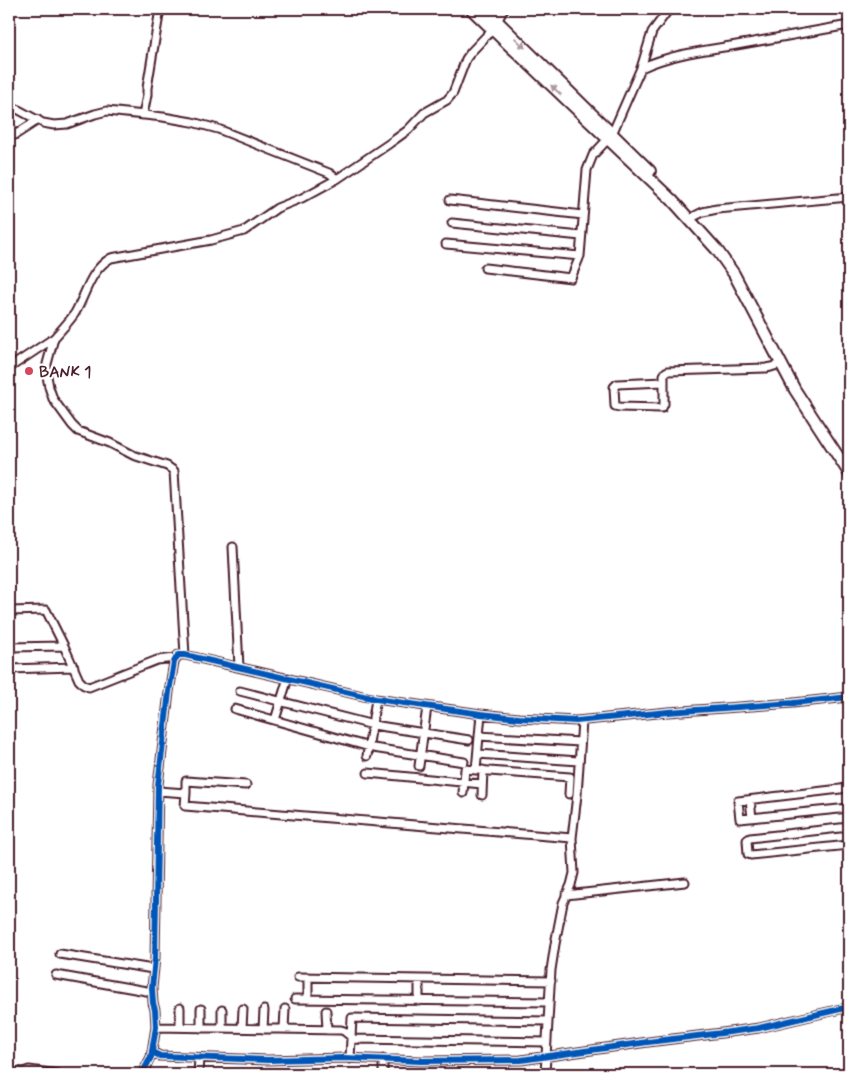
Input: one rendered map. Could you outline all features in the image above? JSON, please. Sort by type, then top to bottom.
[{"type":"highway","points":[[471,9],[495,25],[610,137],[672,200],[717,250],[734,274],[795,390],[849,473]]},
{"type":"highway","points":[[485,9],[495,25]]},
{"type":"highway","points":[[610,137],[676,196],[722,246],[739,271],[801,387],[849,462]]},
{"type":"street","points":[[143,115],[148,95],[147,88],[160,9]]},
{"type":"street","points":[[9,368],[54,338],[74,314],[89,283],[104,262],[111,258],[211,240],[244,231],[277,208],[302,198],[337,179],[408,130],[424,113],[447,100],[453,93],[466,58],[495,25],[504,9]]},
{"type":"street","points":[[484,268],[571,278],[580,256],[587,170],[590,160],[596,150],[610,137],[641,68],[652,32],[669,9]]},
{"type":"street","points":[[641,68],[656,61],[687,53],[849,26]]},
{"type":"street","points":[[9,108],[17,109],[48,124],[60,125],[100,112],[143,115],[192,122],[218,130],[329,173],[337,179]]},
{"type":"street","points":[[9,125],[15,135],[38,120]]},
{"type":"street","points":[[694,216],[717,209],[849,197]]},
{"type":"street","points":[[450,200],[583,215]]},
{"type":"street","points":[[452,223],[581,236]]},
{"type":"street","points":[[446,244],[580,256]]},
{"type":"street","points":[[54,338],[47,364],[49,387],[53,400],[72,425],[78,431],[167,466],[174,471],[185,655]]},
{"type":"street","points":[[664,382],[617,384],[614,388],[615,406],[662,408],[664,404],[665,374],[668,371],[766,368],[781,364]]},
{"type":"street","points":[[233,547],[239,667]]},
{"type":"street","points":[[9,611],[46,610],[79,680],[89,687],[157,660],[185,655],[376,699],[518,718],[582,720],[849,697]]},
{"type":"street","points":[[9,647],[64,646]]},
{"type":"street","points":[[142,1074],[151,1057],[156,1027],[152,992],[158,791],[169,692],[176,658]]},
{"type":"street","points":[[9,669],[74,667]]},
{"type":"street","points":[[275,720],[288,678]]},
{"type":"street","points":[[240,691],[372,725],[469,740]]},
{"type":"street","points":[[367,756],[376,699]]},
{"type":"street","points":[[419,766],[427,707]]},
{"type":"street","points":[[235,709],[369,746],[464,762]]},
{"type":"street","points":[[481,714],[478,754],[482,795]]},
{"type":"street","points":[[545,1074],[549,1002],[555,944],[563,903],[574,873],[572,838],[582,720]]},
{"type":"street","points":[[479,736],[580,742]]},
{"type":"street","points":[[478,754],[579,761]]},
{"type":"street","points":[[463,793],[465,769],[570,777],[569,794]]},
{"type":"street","points":[[368,773],[482,784]]},
{"type":"street","points":[[246,785],[186,781],[185,806],[572,838]]},
{"type":"street","points":[[849,788],[738,801],[740,819],[849,808]]},
{"type":"street","points":[[158,791],[186,793]]},
{"type":"street","points":[[750,800],[752,818]]},
{"type":"street","points":[[849,827],[750,838],[747,840],[748,854],[751,855],[849,845]]},
{"type":"street","points":[[566,895],[685,882]]},
{"type":"street","points":[[60,954],[153,969]]},
{"type":"street","points":[[56,975],[152,992]]},
{"type":"street","points":[[298,977],[551,981]]},
{"type":"street","points":[[308,977],[308,999]]},
{"type":"street","points":[[418,979],[418,1001]]},
{"type":"street","points":[[296,999],[549,1002]]},
{"type":"street","points":[[152,1052],[160,1056],[268,1060],[521,1060],[648,1042],[722,1034],[759,1028],[849,1007]]},
{"type":"street","points":[[180,1008],[180,1027]]},
{"type":"street","points":[[201,1009],[201,1028]]},
{"type":"street","points":[[242,1028],[243,1009]]},
{"type":"street","points":[[284,1009],[284,1029]]},
{"type":"street","points":[[222,1010],[222,1028]]},
{"type":"street","points":[[263,1029],[264,1010]]},
{"type":"street","points":[[326,1011],[327,1030]]},
{"type":"street","points":[[350,1059],[352,1018],[548,1021]]},
{"type":"street","points":[[156,1027],[344,1031],[354,1039],[547,1042]]},
{"type":"street","points":[[198,1074],[200,1058]]},
{"type":"street","points":[[383,1059],[383,1074]]},
{"type":"street","points":[[9,1072],[29,1070],[58,1074]]},
{"type":"cycle path","points":[[142,1074],[151,1057],[156,1027],[152,988],[155,958],[158,785],[169,692],[174,662],[178,655],[185,655],[376,699],[519,718],[576,721],[849,697]]},
{"type":"cycle path","points":[[152,1052],[160,1056],[268,1060],[344,1058],[421,1061],[521,1060],[759,1028],[849,1007]]},
{"type":"place","name":"BANK 1","points":[[29,371]]}]
